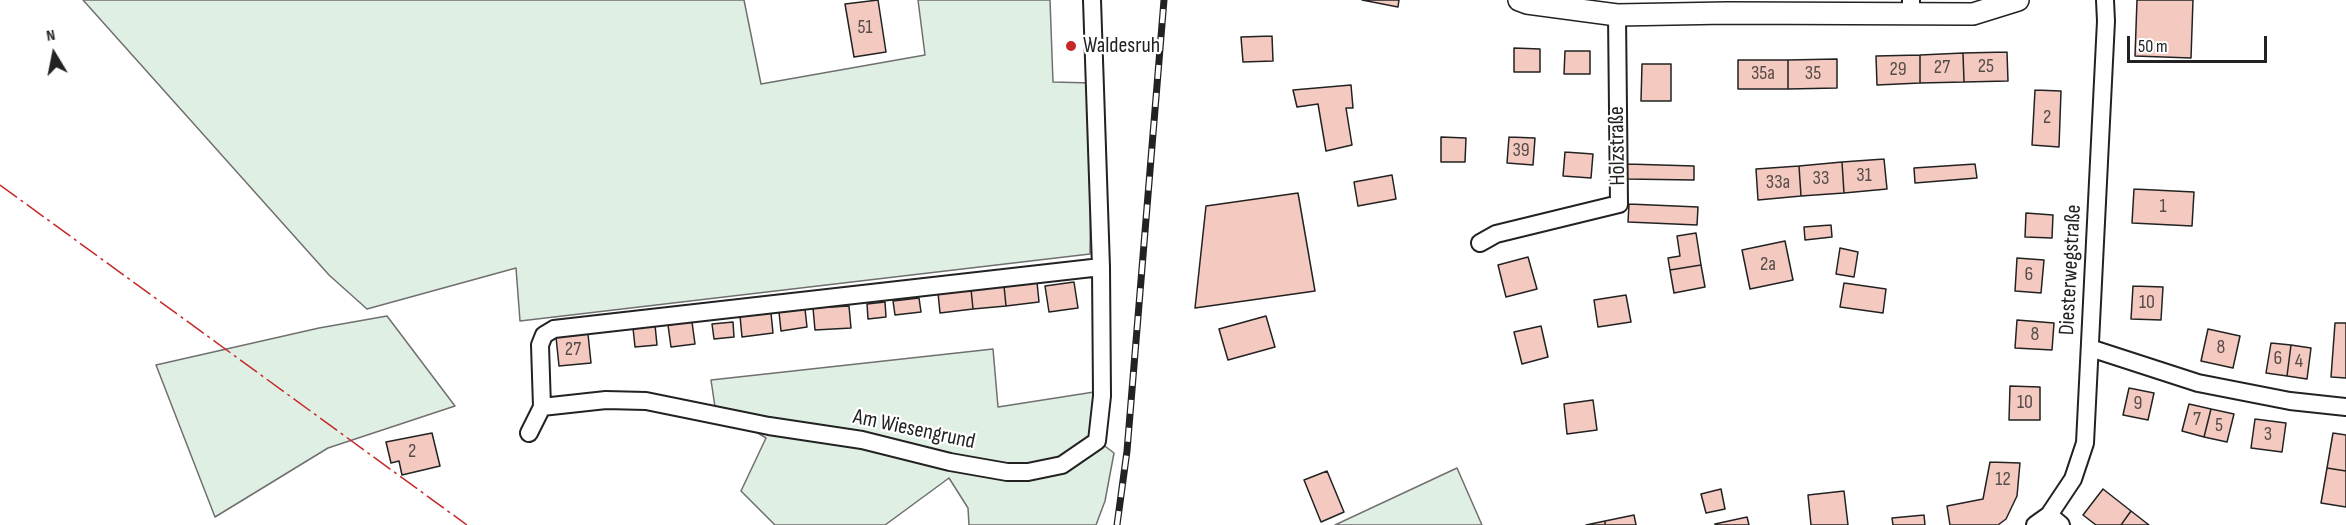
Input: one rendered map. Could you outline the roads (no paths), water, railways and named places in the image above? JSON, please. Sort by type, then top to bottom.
[{"type":"street","name":"Am Wiesengrund","points":[[542,407],[606,400],[646,401],[769,426],[862,440],[950,462],[1007,472],[1028,472],[1062,465],[1097,441],[1102,396],[1101,267],[1092,0]]},
{"type":"street","points":[[1518,0],[1617,15],[1727,6],[1911,8],[1972,14],[2018,0]]},
{"type":"street","name":"Diesterwegstraße","points":[[2048,522],[2073,479],[2085,443],[2105,0]]},
{"type":"street","name":"Holzstraße","points":[[1480,243],[1496,234],[1619,204],[1617,15]]},
{"type":"street","points":[[529,433],[542,407],[540,345],[544,335],[554,329],[1101,267]]},
{"type":"street","points":[[2090,348],[2198,383],[2290,400],[2346,407]]},
{"type":"railway","points":[[1117,525],[1127,451],[1164,0]]},
{"type":"place","name":"Waldesruh","points":[[1071,46]]}]
